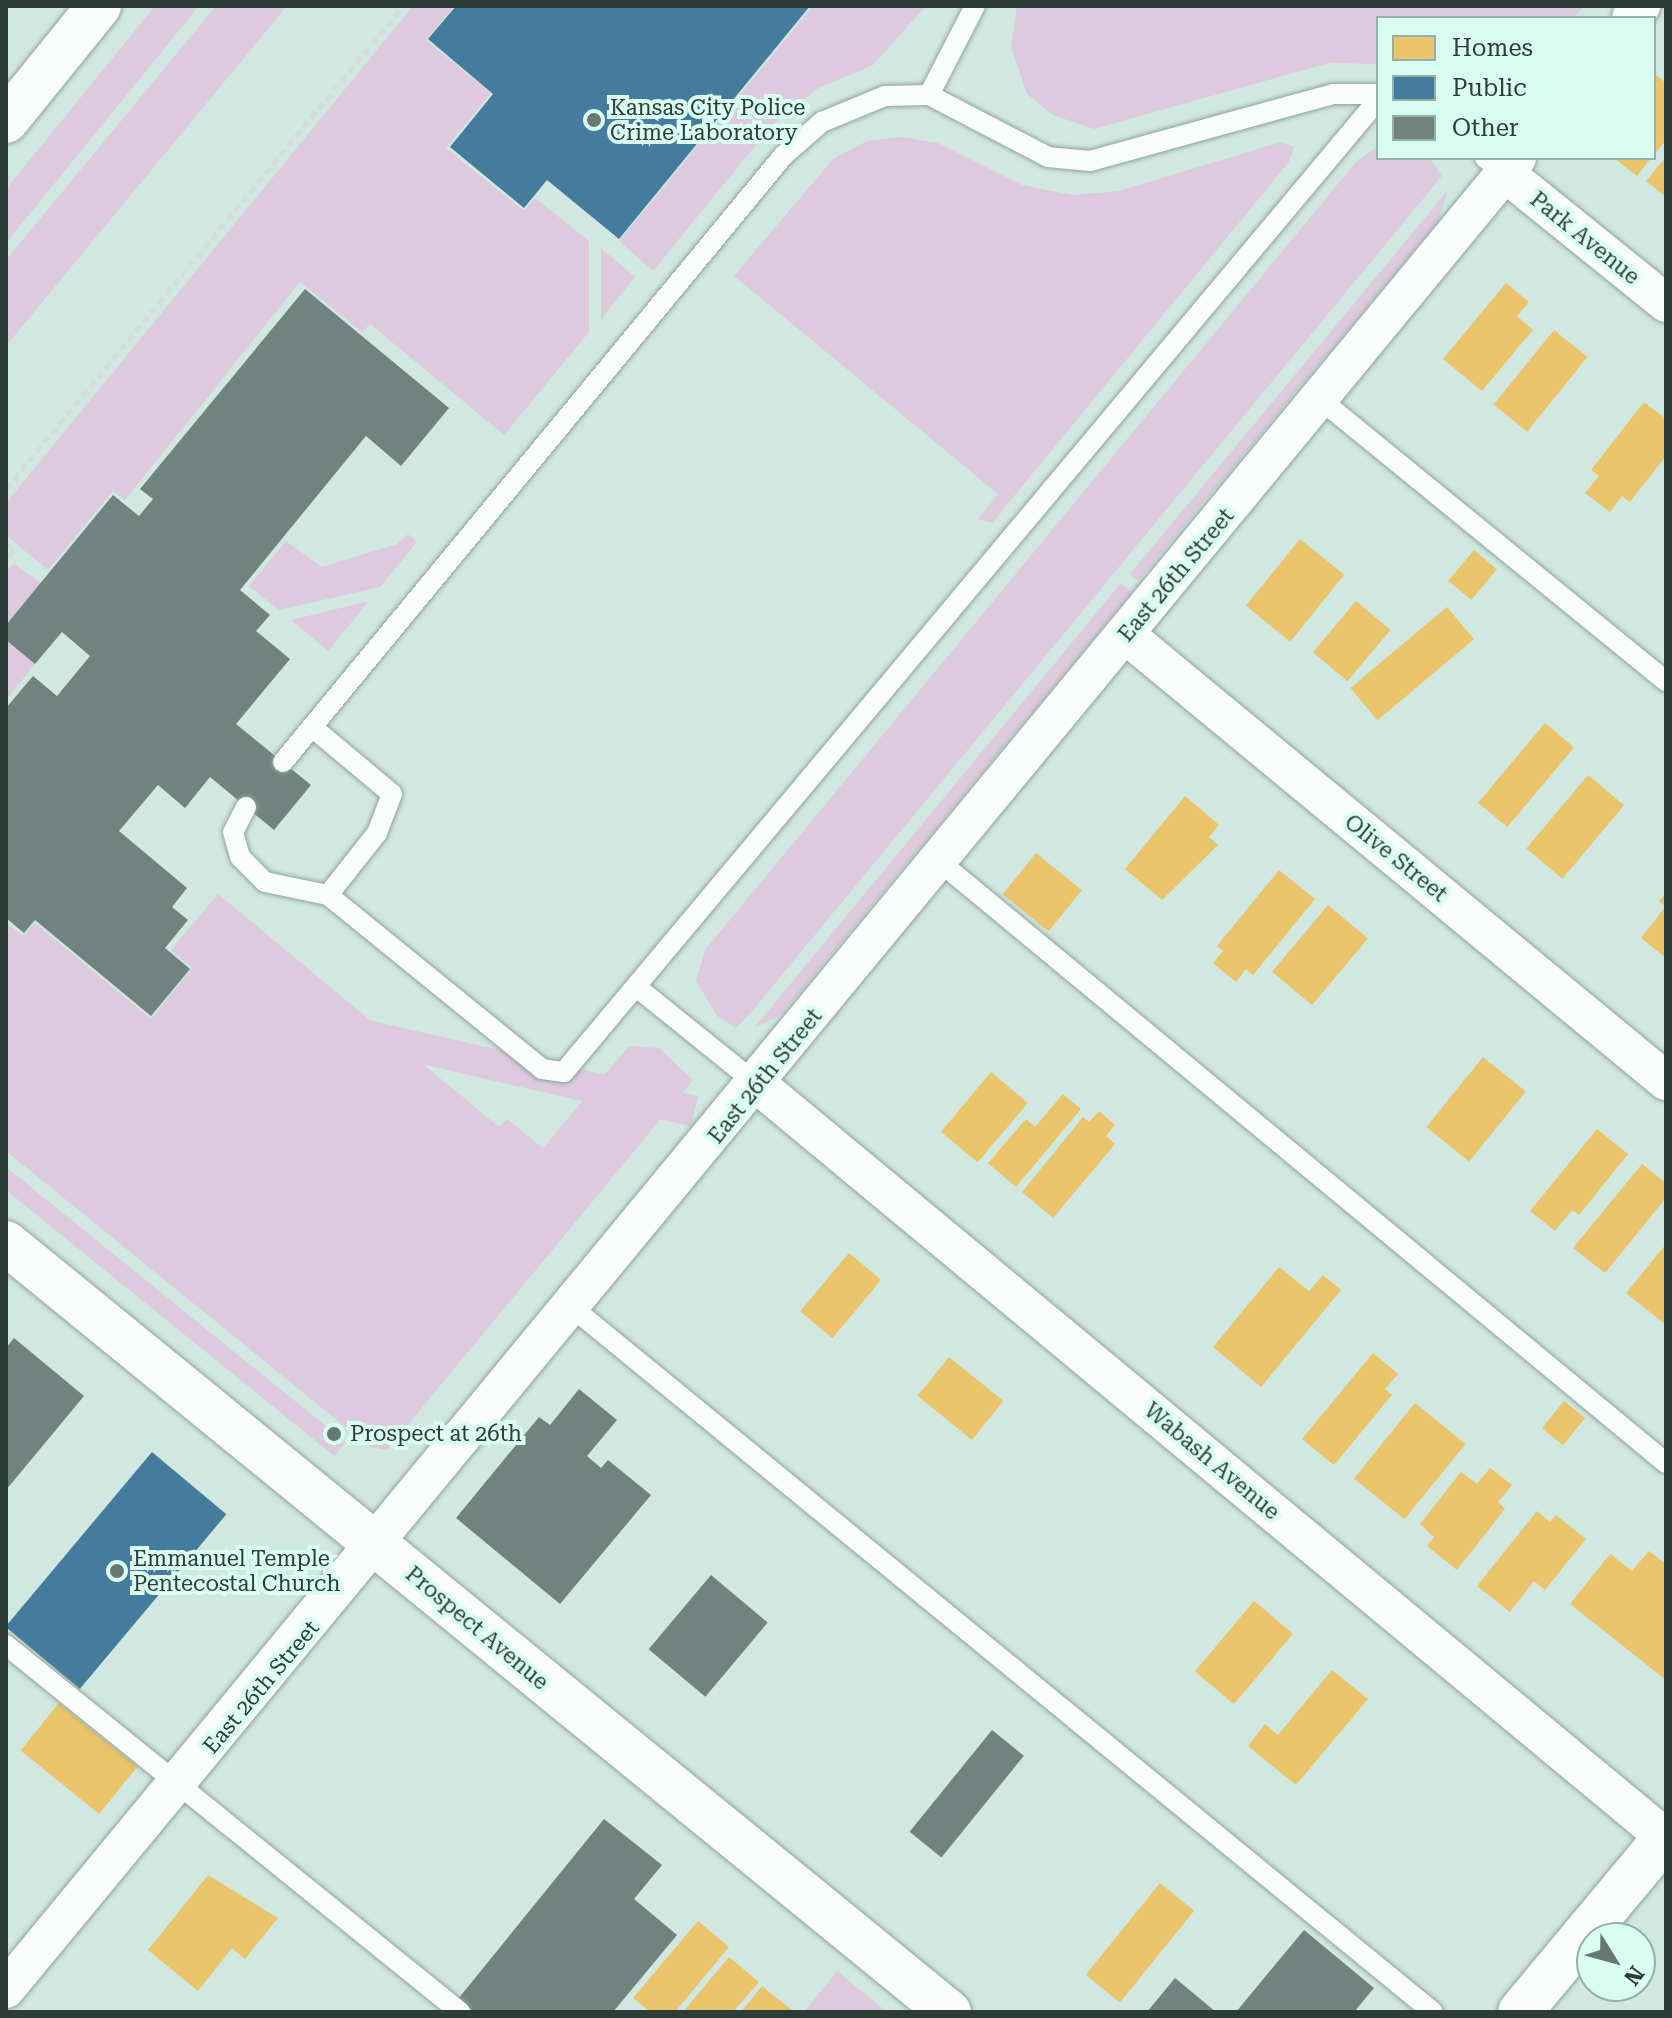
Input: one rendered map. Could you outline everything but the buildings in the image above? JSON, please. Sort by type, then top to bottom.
[{"type":"main road","points":[[9,112],[99,6]]},
{"type":"main road","name":"Prospect Avenue","points":[[6,1243],[949,2012]]},
{"type":"main road","points":[[1520,2012],[1666,1837]]},
{"type":"street","name":"Park Avenue","points":[[1502,163],[1666,303]]},
{"type":"street","name":"East 26th Street","points":[[6,1989],[180,1785],[574,1309],[1321,400],[1502,163]]},
{"type":"street","name":"Olive Street","points":[[1126,635],[1666,1081]]},
{"type":"street","name":"Wabash Avenue","points":[[758,1085],[1666,1837]]},
{"type":"street","points":[[6,2005],[15,2012]]},
{"type":"lane","points":[[929,95],[975,6]]},
{"type":"lane","points":[[283,762],[783,156],[822,122],[885,96],[929,95],[1048,157],[1090,161],[1333,94],[1376,97]]},
{"type":"lane","points":[[246,807],[233,832],[240,857],[265,882],[328,895],[542,1069],[564,1072],[639,989],[1376,99]]},
{"type":"lane","points":[[1321,400],[1666,681]]},
{"type":"lane","points":[[312,727],[392,794],[377,833],[328,895]]},
{"type":"lane","points":[[940,862],[1666,1463]]},
{"type":"lane","points":[[639,989],[758,1085]]},
{"type":"lane","points":[[574,1309],[1433,2012]]},
{"type":"lane","points":[[6,1645],[460,2012]]},
{"type":"path","points":[[6,489],[403,6]]},
{"type":"path","points":[[6,543],[14,550],[6,561]]},
{"type":"shaded area","points":[[155,6],[199,6],[6,243],[6,189]]},
{"type":"shaded area","points":[[216,6],[287,6],[6,346],[6,260]]},
{"type":"shaded area","points":[[413,6],[454,6],[426,40],[491,93],[446,148],[524,211],[535,198],[589,241],[589,332],[504,435],[370,324],[362,332],[300,282],[125,500],[113,491],[48,570],[6,535],[6,503]]},
{"type":"shaded area","points":[[813,6],[926,6],[873,65],[817,89],[773,124],[653,271],[619,241]]},
{"type":"shaded area","points":[[1017,6],[1584,6],[1576,16],[1376,16],[1376,64],[1329,63],[1094,129],[1053,115],[1027,94],[1011,47]]},
{"type":"shaded area","points":[[900,137],[938,143],[1022,185],[1073,195],[1119,191],[1281,142],[1294,147],[1289,162],[992,523],[978,519],[998,494],[734,276],[833,159],[867,141]]},
{"type":"shaded area","points":[[1376,147],[1376,160],[1430,160],[1442,176],[753,1010],[736,1028],[717,1016],[696,981],[705,950],[1356,162]]},
{"type":"shaded area","points":[[1448,190],[1438,222],[1138,581],[1130,574]]},
{"type":"shaded area","points":[[601,248],[635,277],[601,319]]},
{"type":"shaded area","points":[[408,534],[417,542],[380,587],[279,610],[249,586],[286,541],[322,567],[397,544]]},
{"type":"shaded area","points":[[14,564],[41,583],[6,625],[6,571]]},
{"type":"shaded area","points":[[1121,583],[1132,592],[781,1015],[754,1028]]},
{"type":"shaded area","points":[[369,601],[328,651],[291,620]]},
{"type":"shaded area","points":[[6,640],[35,664],[6,700]]},
{"type":"shaded area","points":[[218,894],[499,1127],[507,1119],[543,1148],[629,1046],[659,1048],[693,1080],[387,1450],[370,1447],[6,1151],[6,922],[23,936],[35,923],[151,1019],[192,968],[171,950]]},
{"type":"shaded area","points":[[267,997],[698,1096],[691,1126],[260,1027]]},
{"type":"shaded area","points":[[6,1167],[346,1442],[334,1456],[6,1190]]},
{"type":"shaded area","points":[[837,1971],[887,2012],[804,2012]]},
{"type":"place","name":"Kansas City Police Crime Laboratory","points":[[594,120]]},
{"type":"place","name":"Prospect at 26th","points":[[334,1434]]},
{"type":"place","name":"Emmanuel Temple Pentecostal Church","points":[[117,1571]]}]
